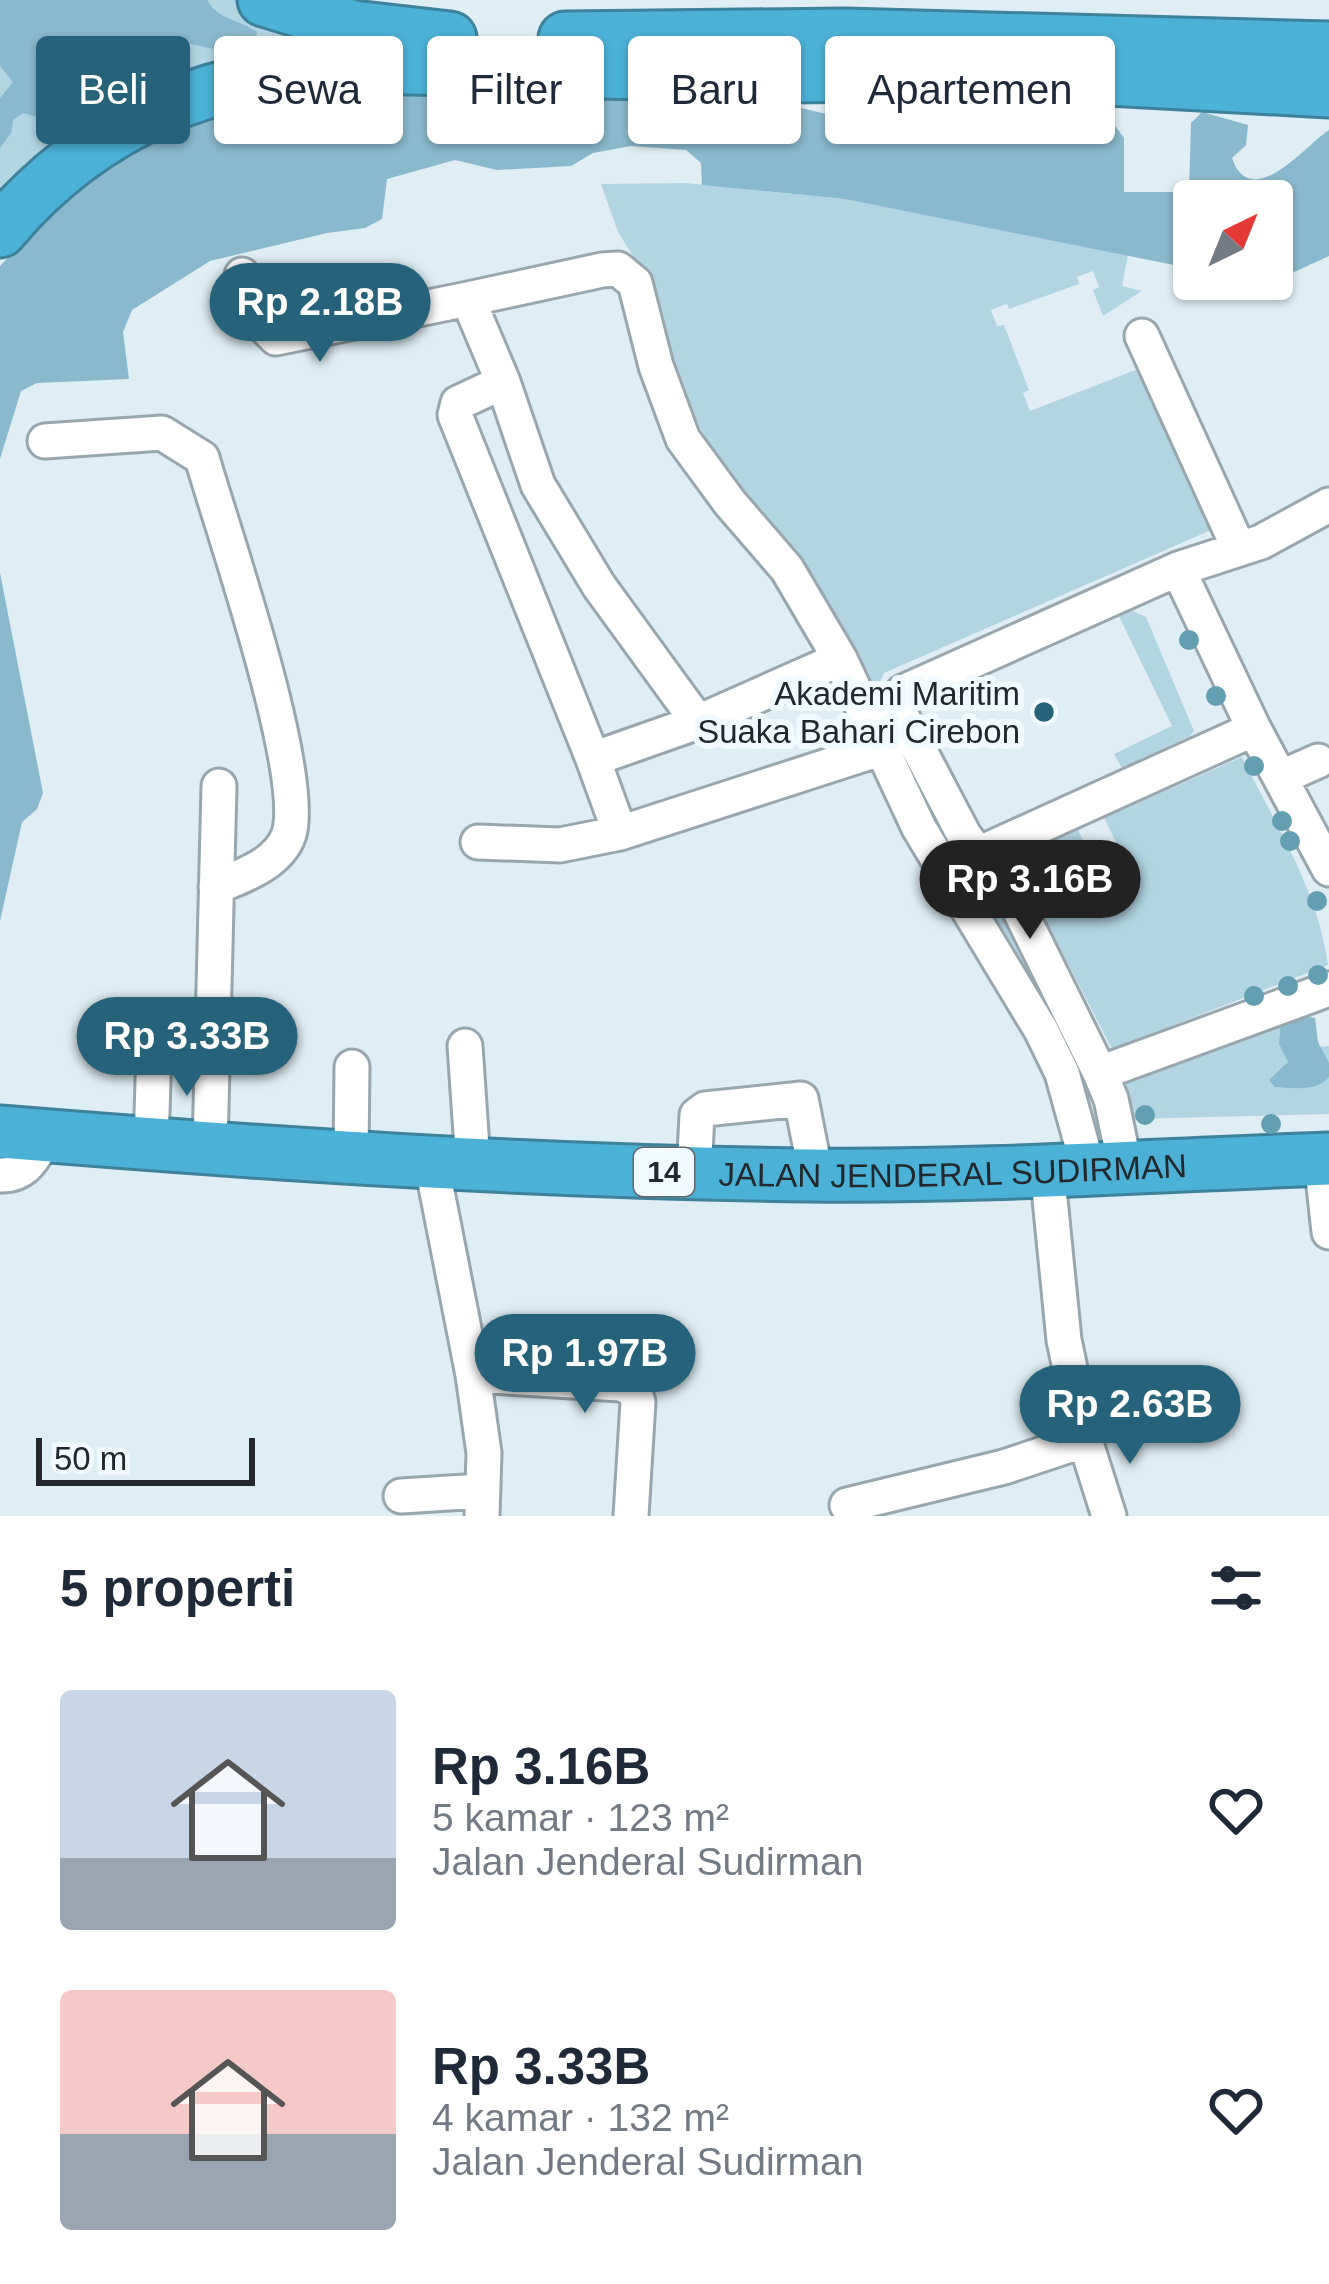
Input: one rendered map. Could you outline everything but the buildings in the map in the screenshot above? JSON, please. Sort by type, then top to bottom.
[{"type":"highway","points":[[264,0],[353,27],[462,39],[845,35],[1329,48]]},
{"type":"highway","points":[[0,231],[45,182],[88,148],[146,115],[238,81],[300,70],[1017,74],[1329,91]]},
{"type":"highway","name":"JALAN JENDERAL SUDIRMAN","points":[[24,1134],[694,1173],[816,1175],[1325,1159]]},
{"type":"street","points":[[242,275],[261,323],[276,338],[602,270],[618,269],[631,278],[683,439],[730,503],[774,549],[840,659],[919,828],[985,932],[1055,1059],[1074,1108],[1087,1167]]},
{"type":"street","points":[[468,299],[538,485],[567,538],[698,722]]},
{"type":"street","points":[[1142,336],[1239,550]]},
{"type":"street","points":[[503,382],[458,403],[455,415],[620,833]]},
{"type":"street","points":[[45,441],[162,434],[202,458],[290,774],[289,835],[273,857],[216,886]]},
{"type":"street","points":[[1109,1516],[1085,1440],[1064,1340],[1087,1167],[1111,1099],[1014,899],[964,835],[896,700],[913,686],[1178,569],[1261,542],[1329,505]]},
{"type":"street","points":[[1178,569],[1254,729],[1329,869]]},
{"type":"street","points":[[593,760],[698,722],[840,659]]},
{"type":"street","points":[[978,854],[1254,729]]},
{"type":"street","points":[[478,842],[560,845],[620,833],[884,748]]},
{"type":"street","points":[[1282,777],[1318,761]]},
{"type":"street","points":[[210,1148],[219,786]]},
{"type":"street","points":[[1100,1072],[1329,989]]},
{"type":"street","points":[[401,1496],[481,1504],[484,1453],[452,1162],[465,1046]]},
{"type":"street","points":[[151,1144],[154,1050]]},
{"type":"street","points":[[351,1156],[352,1067]]},
{"type":"street","points":[[694,1173],[697,1115],[705,1109],[801,1099],[816,1175]]},
{"type":"street","points":[[0,1175],[13,1176],[27,1168],[24,1134]]},
{"type":"street","points":[[1325,1159],[1329,1232]]},
{"type":"street","points":[[473,1375],[620,1384],[634,1389],[638,1402],[631,1516]]},
{"type":"street","points":[[847,1505],[1004,1467],[1085,1440]]},
{"type":"shaded area","points":[[0,0],[239,0],[337,36],[214,36],[214,99],[190,110],[190,36],[36,36],[36,144],[120,144],[0,201]]},
{"type":"shaded area","points":[[0,0],[207,0],[223,16],[257,32],[256,36],[214,36],[214,49],[190,44],[190,36],[36,36],[36,117],[23,113],[13,120],[11,133],[0,148],[0,98],[13,82],[0,66]]},
{"type":"shaded area","points":[[403,91],[427,92],[427,144],[604,144],[604,96],[628,98],[628,144],[801,144],[801,108],[825,114],[825,144],[1115,144],[1115,126],[1124,138],[1124,192],[1173,192],[1173,265],[845,199],[702,185],[701,163],[686,150],[631,146],[593,153],[571,166],[497,170],[455,160],[387,179],[382,219],[365,228],[210,261],[132,310],[123,332],[129,379],[37,383],[21,391],[0,459],[0,266],[56,211],[144,144],[190,144],[190,119],[214,108],[214,144],[403,144]]},
{"type":"shaded area","points":[[1202,112],[1248,125],[1246,145],[1232,158],[1241,173],[1252,179],[1279,170],[1329,130],[1329,256],[1293,272],[1293,180],[1189,180],[1191,123]]},
{"type":"shaded area","points":[[686,183],[845,199],[1128,255],[1122,286],[1142,291],[1103,316],[1093,290],[1099,287],[1093,271],[1077,277],[1079,284],[1009,309],[1007,304],[991,310],[997,326],[1004,325],[1029,390],[1023,393],[1030,411],[1138,369],[1209,519],[1209,531],[884,673],[878,687],[927,802],[960,857],[999,906],[1096,1096],[1082,1100],[696,421],[673,359],[659,298],[618,232],[601,184]]},
{"type":"shaded area","points":[[0,573],[43,793],[37,809],[22,822],[0,921]]},
{"type":"shaded area","points":[[1133,611],[1146,617],[1194,731],[1122,768],[1114,754],[1172,726],[1118,614]]},
{"type":"shaded area","points":[[1242,757],[1305,884],[1328,965],[1112,1049],[1014,859],[1078,830],[1092,858],[1118,846],[1104,818]]},
{"type":"shaded area","points":[[1311,1011],[1314,1047],[1329,1046],[1329,1114],[1131,1119],[1122,1087],[1125,1075]]},
{"type":"shaded area","points":[[1296,1016],[1315,1018],[1329,1077],[1311,1087],[1275,1087],[1269,1080],[1288,1062],[1279,1044],[1281,1021]]},
{"type":"place","name":"Akademi Maritim Suaka Bahari Cirebon","points":[[1044,712]]}]
